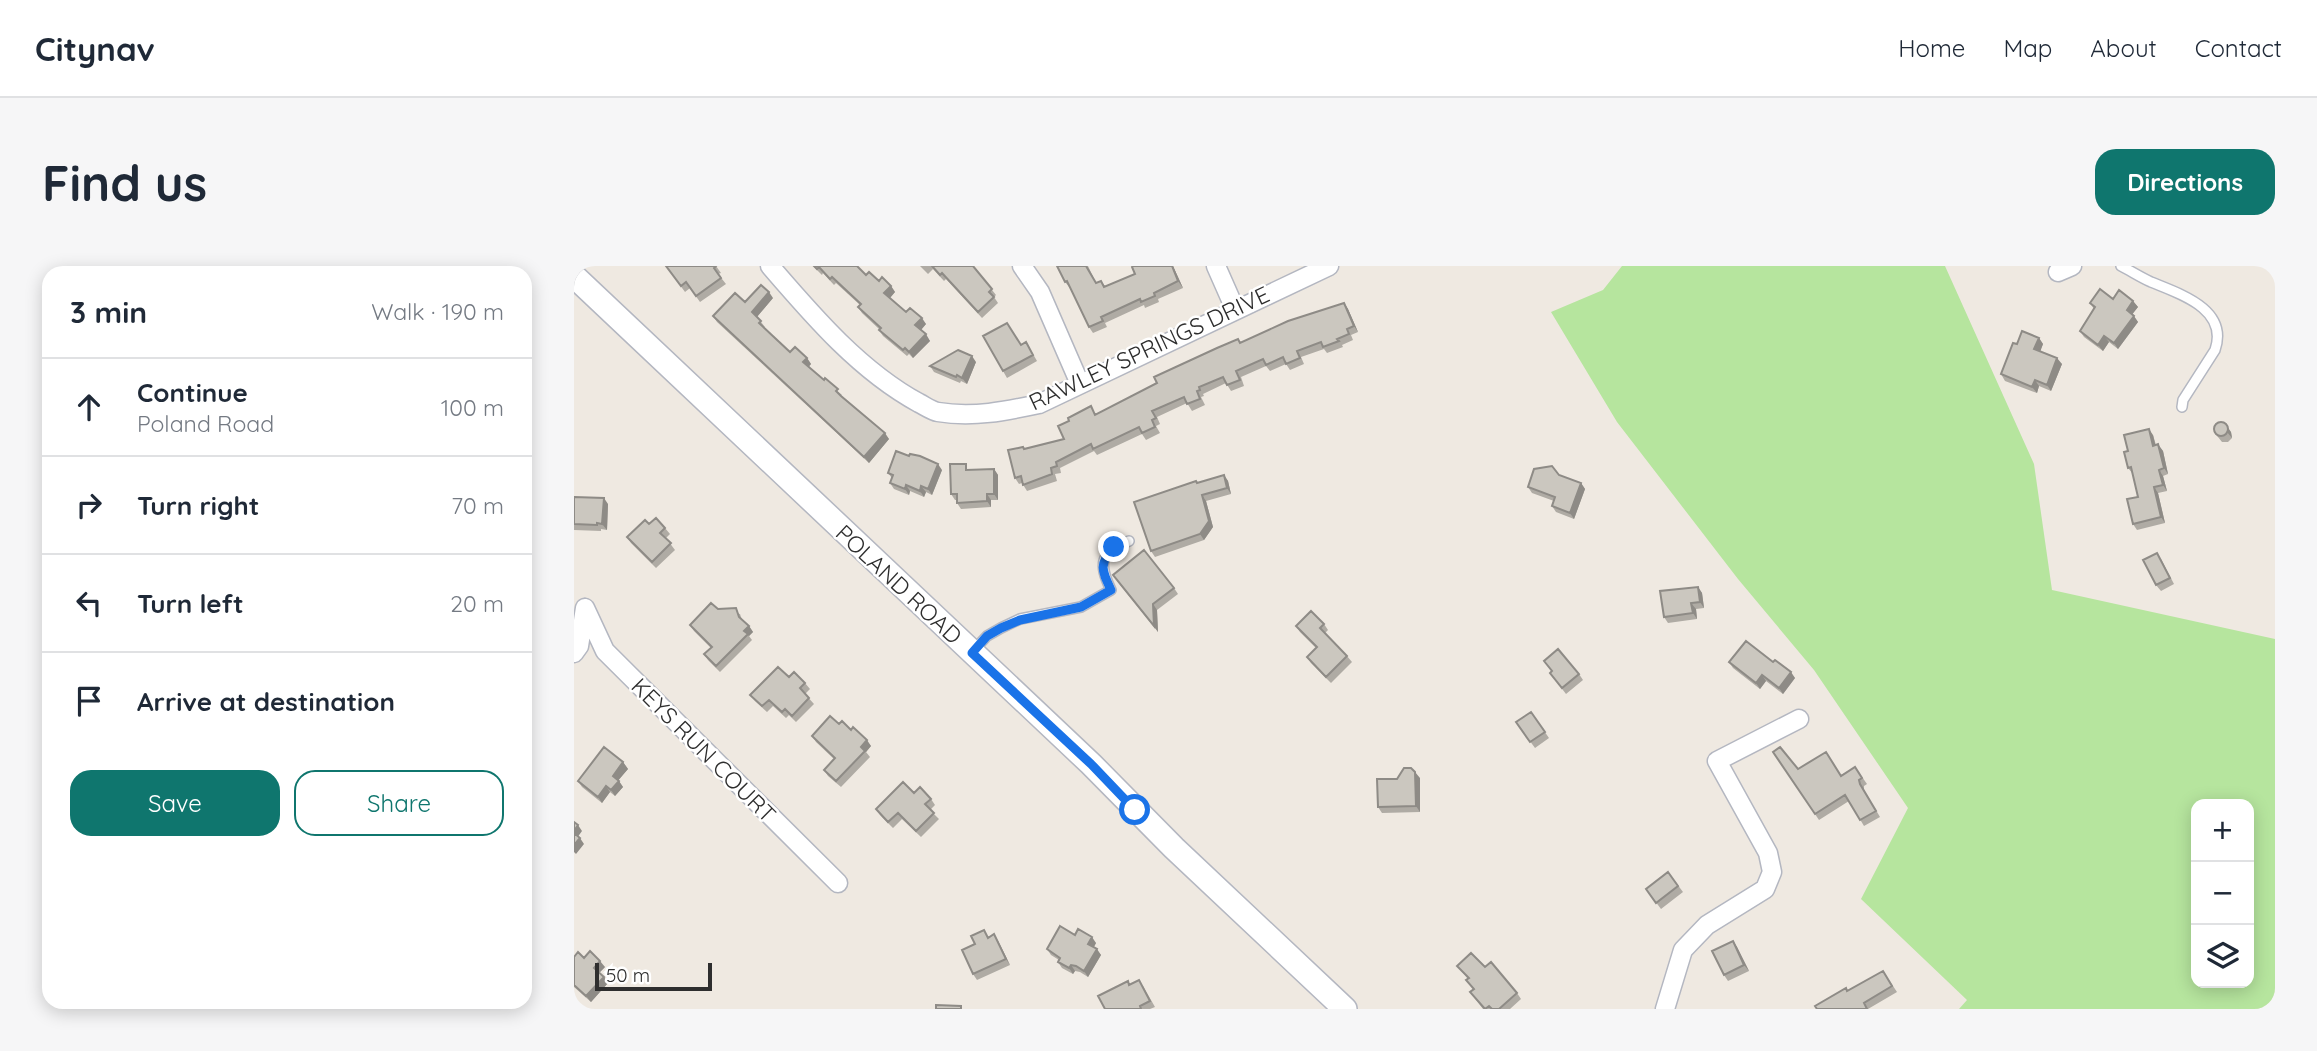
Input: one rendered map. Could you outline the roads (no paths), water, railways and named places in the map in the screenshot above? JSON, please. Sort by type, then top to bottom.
[{"type":"street","name":"RAWLEY SPRINGS DRIVE","points":[[769,266],[813,316],[867,366],[905,395],[936,412],[991,414],[1039,404],[1329,266]]},
{"type":"street","points":[[1022,266],[1040,292],[1080,384]]},
{"type":"street","points":[[1216,266],[1235,309]]},
{"type":"street","name":"POLAND ROAD","points":[[574,276],[1091,764],[1174,848],[1345,1009]]},
{"type":"street","name":"KEYS RUN COURT","points":[[574,653],[579,646],[584,608],[605,651],[838,883]]},
{"type":"street","points":[[1665,1009],[1683,950],[1707,925],[1765,889],[1772,872],[1768,853],[1717,761],[1799,719]]},
{"type":"lane","points":[[2121,266],[2196,302],[2209,313],[2216,324],[2218,342],[2215,350],[2183,400],[2182,407]]},
{"type":"lane","points":[[972,653],[987,636],[1001,628],[1020,620],[1081,607],[1111,590],[1102,572],[1104,558],[1114,547],[1129,541]]}]
